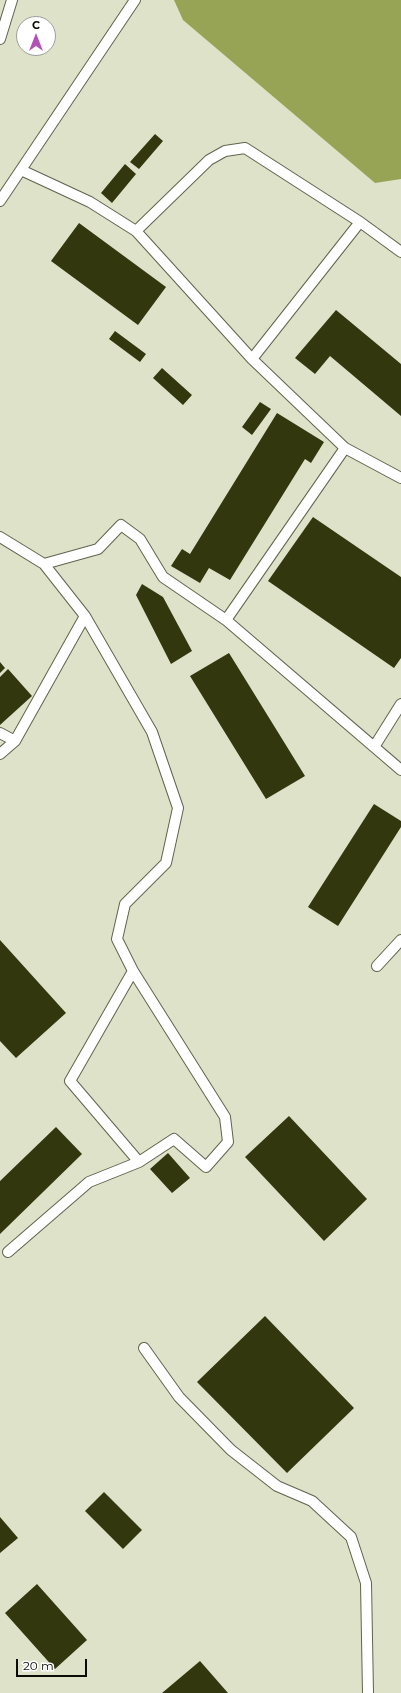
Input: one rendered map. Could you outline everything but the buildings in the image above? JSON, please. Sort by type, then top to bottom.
[{"type":"lane","points":[[0,39],[12,0]]},
{"type":"lane","points":[[0,201],[135,0]]},
{"type":"lane","points":[[136,231],[209,160],[225,151],[245,148],[360,222],[401,252]]},
{"type":"lane","points":[[21,170],[90,202],[136,231],[252,359],[345,448],[401,478]]},
{"type":"lane","points":[[252,359],[360,222]]},
{"type":"lane","points":[[226,620],[345,448]]},
{"type":"lane","points":[[44,564],[98,549],[121,525],[140,539],[163,577],[226,620],[401,770]]},
{"type":"lane","points":[[0,537],[44,564],[85,616],[152,732],[178,808],[166,863],[125,904],[116,940],[133,971],[225,1116],[228,1142],[206,1167],[174,1139],[139,1162],[89,1182],[8,1252]]},
{"type":"lane","points":[[0,754],[15,741],[85,616]]},
{"type":"lane","points":[[374,747],[401,704]]},
{"type":"lane","points":[[0,733],[15,741]]},
{"type":"lane","points":[[377,966],[401,940]]},
{"type":"lane","points":[[133,971],[70,1081],[139,1162]]},
{"type":"lane","points":[[144,1348],[179,1397],[231,1450],[277,1486],[312,1501],[351,1537],[366,1583],[368,1693]]},
{"type":"green space","points":[[174,0],[401,0],[401,179],[375,183],[183,20]]}]
